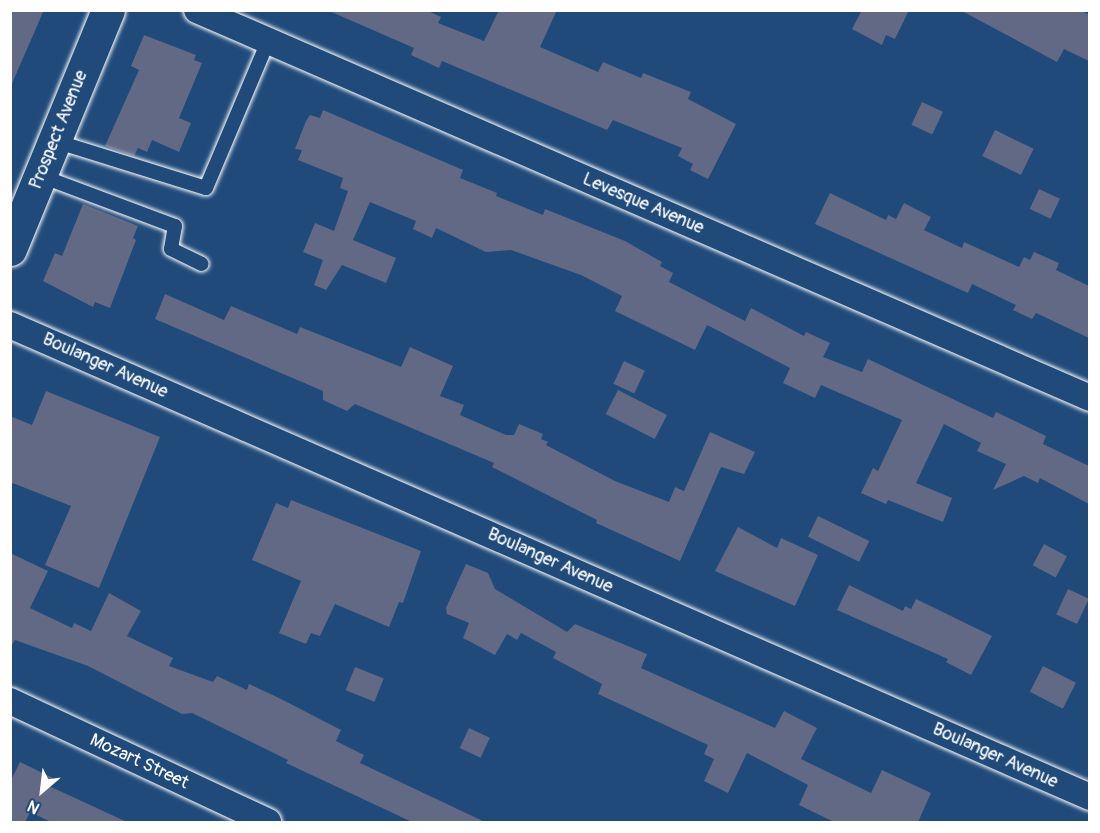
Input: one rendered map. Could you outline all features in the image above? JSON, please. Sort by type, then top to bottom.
[{"type":"main road","name":"Prospect Avenue","points":[[10,249],[108,10]]},
{"type":"street","name":"Levesque Avenue","points":[[197,10],[1089,398]]},
{"type":"street","name":"Boulanger Avenue","points":[[10,325],[1089,797]]},
{"type":"street","name":"Mozart Street","points":[[10,701],[268,822]]},
{"type":"lane","points":[[55,141],[206,188],[268,41]]},
{"type":"lane","points":[[40,176],[175,226],[171,249],[202,264]]},
{"type":"building","points":[[10,10],[44,10],[10,88]]},
{"type":"building","points":[[327,10],[426,10],[441,17],[438,23],[484,41],[499,10],[557,10],[540,47],[598,72],[603,62],[641,78],[643,73],[691,92],[688,99],[736,124],[708,179],[690,170],[693,164],[678,156],[682,148],[613,120],[607,130],[442,61],[439,68],[411,55],[414,48]]},
{"type":"building","points":[[862,10],[909,10],[895,39],[886,35],[882,45],[852,29]]},
{"type":"building","points":[[960,10],[1080,10],[1089,15],[1089,61],[1064,49],[1057,62]]},
{"type":"building","points":[[144,35],[196,55],[194,60],[202,63],[179,118],[191,123],[179,152],[152,140],[147,152],[138,148],[134,156],[105,146],[139,70],[131,66]]},
{"type":"building","points":[[922,102],[943,112],[932,134],[911,125]]},
{"type":"building","points":[[323,110],[463,170],[460,178],[497,193],[496,196],[543,215],[545,209],[625,241],[662,262],[660,266],[673,273],[669,282],[745,321],[751,308],[804,336],[806,332],[830,343],[823,357],[862,372],[868,359],[993,418],[996,412],[1046,436],[1043,444],[1089,466],[1089,504],[1040,478],[1038,483],[1024,476],[993,490],[1006,464],[977,451],[981,443],[944,424],[916,483],[952,498],[943,522],[888,500],[886,504],[861,493],[873,468],[878,471],[902,420],[821,385],[815,398],[783,383],[790,368],[707,325],[695,350],[615,311],[622,296],[581,275],[511,250],[486,252],[436,228],[432,238],[413,229],[416,221],[370,202],[353,240],[396,258],[386,283],[342,265],[326,290],[314,285],[323,260],[303,252],[315,223],[334,231],[348,191],[340,188],[343,178],[298,160],[302,150],[295,149],[306,121],[310,115],[320,118]]},
{"type":"building","points":[[995,130],[1034,149],[1021,175],[982,156]]},
{"type":"building","points":[[1039,189],[1060,199],[1051,219],[1030,209]]},
{"type":"building","points":[[830,193],[886,220],[888,215],[896,219],[904,203],[931,217],[924,230],[962,248],[964,242],[1019,267],[1024,257],[1030,260],[1034,252],[1059,263],[1056,270],[1089,286],[1089,338],[1036,313],[1032,319],[1013,310],[1016,305],[972,284],[968,293],[815,224]]},
{"type":"building","points":[[83,204],[138,226],[133,238],[136,240],[110,308],[95,302],[93,307],[43,281],[55,253],[62,256]]},
{"type":"building","points":[[165,294],[224,320],[231,306],[297,334],[300,327],[401,367],[410,347],[453,366],[440,396],[464,405],[460,415],[506,435],[514,435],[519,424],[543,434],[541,439],[548,442],[546,445],[615,481],[669,502],[675,487],[684,491],[710,432],[755,452],[744,474],[721,467],[680,561],[596,523],[597,520],[492,467],[494,463],[355,404],[347,411],[323,400],[323,391],[155,319]]},
{"type":"building","points":[[624,361],[645,371],[634,393],[613,384]]},
{"type":"building","points":[[618,390],[667,415],[655,439],[606,414]]},
{"type":"building","points":[[46,391],[160,437],[99,588],[45,565],[71,506],[10,482],[10,416],[32,425]]},
{"type":"building","points":[[291,500],[421,551],[403,603],[399,602],[389,627],[335,604],[320,636],[311,633],[306,644],[279,633],[301,581],[252,560],[276,503],[288,508]]},
{"type":"building","points":[[818,516],[869,541],[859,562],[808,537]]},
{"type":"building","points":[[738,527],[777,548],[781,538],[818,555],[795,606],[715,571]]},
{"type":"building","points":[[1044,544],[1067,556],[1056,577],[1033,565]]},
{"type":"building","points":[[10,553],[48,571],[30,608],[72,628],[74,623],[91,631],[109,593],[141,611],[127,636],[173,658],[169,666],[213,682],[217,676],[247,690],[249,684],[281,699],[341,730],[336,741],[364,755],[360,763],[485,822],[412,822],[286,763],[288,760],[192,713],[182,714],[88,666],[15,640],[10,648]]},
{"type":"building","points":[[466,564],[488,573],[495,589],[567,632],[575,624],[647,654],[641,668],[775,728],[784,711],[817,728],[801,759],[871,793],[882,770],[931,793],[918,822],[834,822],[799,805],[808,785],[747,753],[728,793],[704,781],[714,759],[704,754],[708,745],[598,694],[602,684],[553,658],[556,652],[521,633],[517,640],[507,634],[495,655],[463,638],[469,623],[447,614],[446,608]]},
{"type":"building","points":[[849,585],[903,611],[905,606],[911,609],[916,599],[992,636],[971,675],[946,662],[948,659],[837,610]]},
{"type":"building","points":[[1068,589],[1089,599],[1077,624],[1056,614]]},
{"type":"building","points":[[1043,666],[1076,683],[1063,709],[1030,692]]},
{"type":"building","points":[[355,667],[384,679],[374,702],[346,690]]},
{"type":"building","points":[[469,728],[490,738],[481,758],[460,748]]},
{"type":"building","points":[[20,762],[53,778],[49,786],[127,822],[51,822],[30,812],[25,822],[10,822],[10,782]]}]
